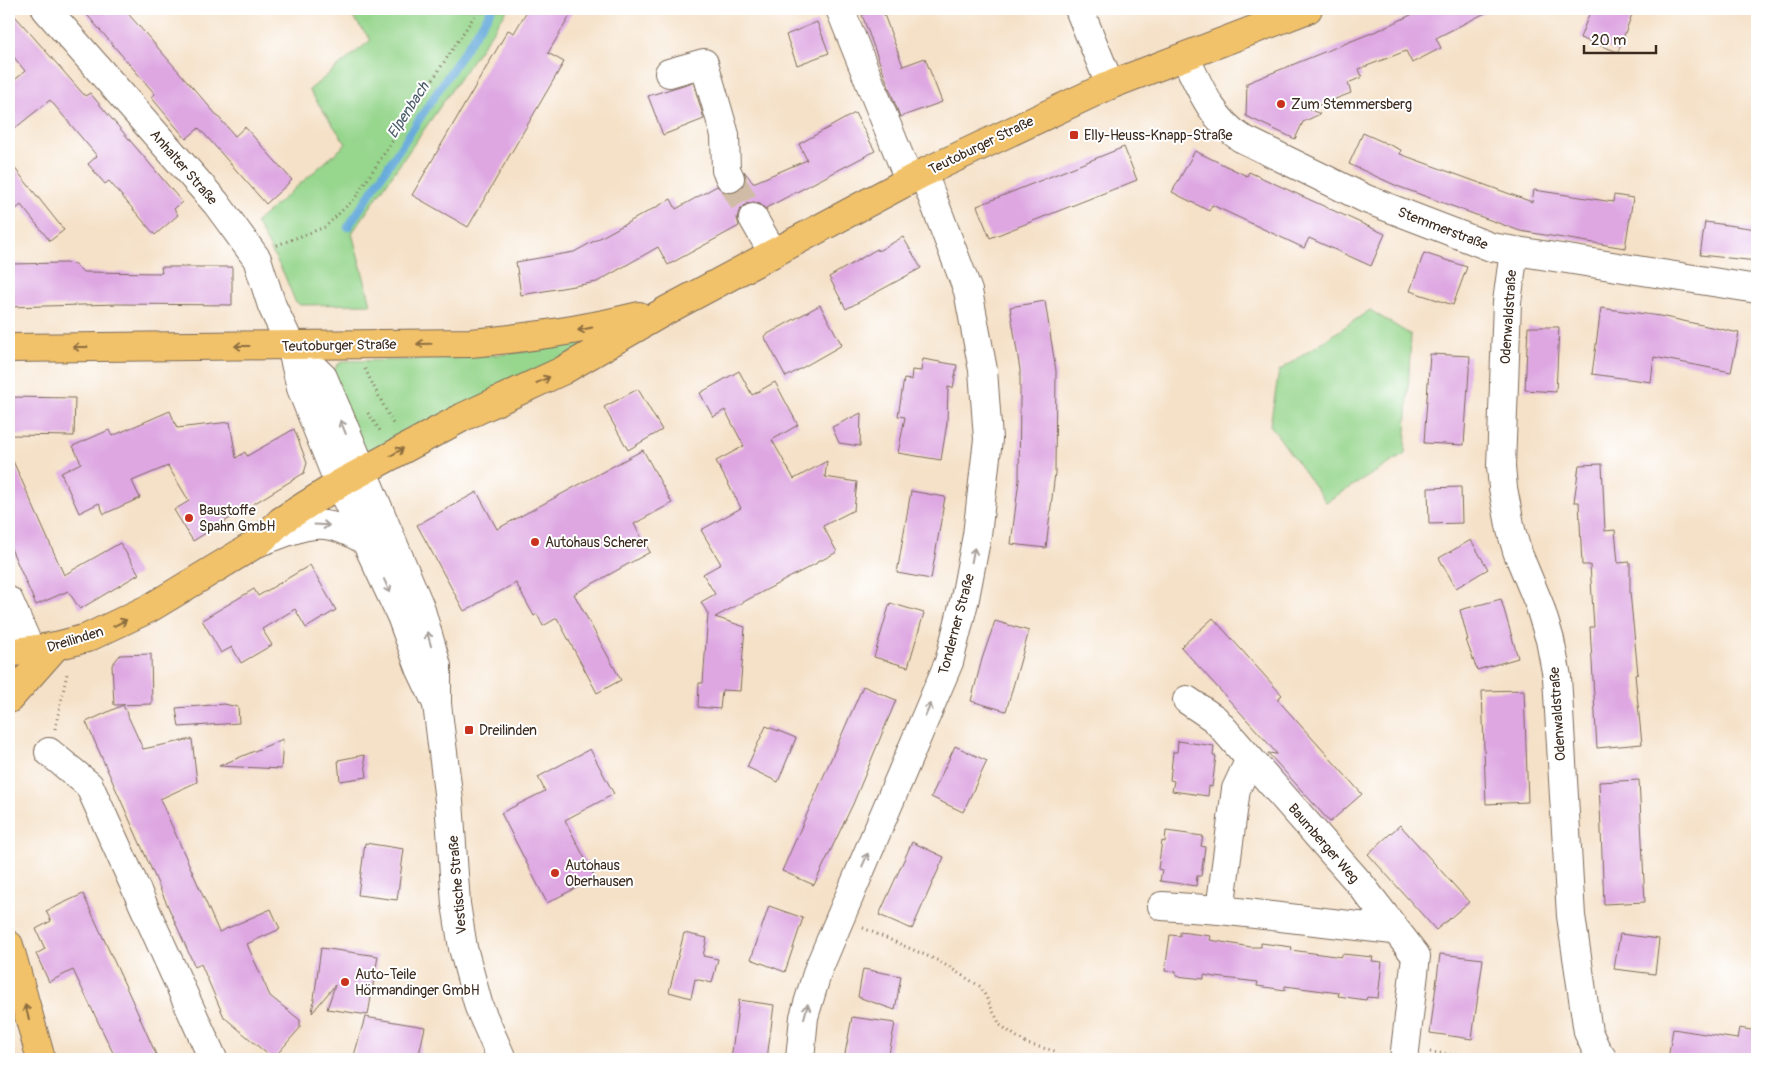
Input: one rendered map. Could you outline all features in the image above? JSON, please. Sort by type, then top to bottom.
[{"type":"main road","name":"Teutoburger Straße","points":[[350,478],[398,446],[562,371],[667,310],[916,176],[1110,85],[1303,10]]},
{"type":"main road","name":"Teutoburger Straße","points":[[9,348],[291,346],[470,342],[527,338],[580,330],[667,310]]},
{"type":"main road","name":"Dreilinden","points":[[43,648],[99,634],[150,608],[259,542],[281,521],[350,478]]},
{"type":"main road","points":[[9,699],[43,648]]},
{"type":"main road","points":[[9,945],[41,1059]]},
{"type":"street","name":"Anhalter Straße","points":[[46,9],[216,203],[257,259],[272,306],[291,346],[301,388],[350,478]]},
{"type":"street","name":"Tonderner Straße","points":[[800,1059],[804,1017],[818,970],[948,662],[968,580],[982,496],[988,438],[983,370],[968,291],[840,9]]},
{"type":"street","points":[[1079,9],[1110,85]]},
{"type":"street","name":"Stemmerstraße","points":[[1185,57],[1220,122],[1240,138],[1375,202],[1491,247],[1757,289]]},
{"type":"street","points":[[669,73],[704,64],[725,135],[726,170],[730,178]]},
{"type":"street","points":[[753,218],[773,253]]},
{"type":"street","name":"Odenwaldstraße","points":[[1514,251],[1507,302],[1501,466],[1503,488],[1518,551],[1539,604],[1550,640],[1557,677],[1571,916],[1588,1032],[1596,1050],[1603,1059]]},
{"type":"street","name":"Vestische Straße","points":[[350,478],[367,542],[437,704]]},
{"type":"street","name":"Vestische Straße","points":[[350,478],[380,508],[420,607],[437,666],[437,704],[449,801],[456,904],[463,950],[479,1007],[502,1059]]},
{"type":"street","points":[[259,542],[313,524],[336,526],[367,542]]},
{"type":"street","points":[[9,601],[43,648]]},
{"type":"street","name":"Baumberger Weg","points":[[1187,700],[1215,718],[1361,885],[1393,930],[1416,956],[1405,1054]]},
{"type":"street","points":[[49,752],[89,785],[213,1059]]},
{"type":"street","points":[[1220,910],[1236,789],[1250,759]]},
{"type":"street","points":[[1162,906],[1220,910],[1393,930]]},
{"type":"path","points":[[257,259],[277,245],[325,227],[356,198],[480,9]]},
{"type":"path","points":[[357,344],[355,361],[364,367],[390,414],[398,446]]},
{"type":"path","points":[[366,411],[386,439],[398,446]]},
{"type":"path","points":[[43,648],[49,752]]},
{"type":"path","points":[[835,927],[856,924],[939,961],[982,987],[1000,1025],[1027,1044],[1055,1051]]},
{"type":"path","points":[[1405,1054],[1486,1059]]},
{"type":"green space","points":[[346,9],[508,9],[352,233],[371,304],[300,305],[295,301],[284,274],[256,222],[346,144],[309,90],[371,40]]},
{"type":"green space","points":[[1370,310],[1411,335],[1405,454],[1326,502],[1270,425],[1279,371]]},
{"type":"green space","points":[[580,343],[583,345],[581,348],[371,452],[361,448],[333,372],[337,365],[344,361],[433,359],[492,355]]},
{"type":"building","points":[[9,9],[85,96],[90,93],[182,202],[174,209],[178,215],[155,235],[109,181],[105,184],[88,164],[97,156],[50,100],[9,133],[9,85],[25,71],[9,51]]},
{"type":"building","points":[[82,9],[124,9],[235,136],[245,127],[292,180],[266,204],[199,128],[186,139],[151,97],[155,94]]},
{"type":"building","points":[[528,9],[574,9],[548,53],[564,62],[468,227],[412,195],[508,30],[514,33]]},
{"type":"building","points":[[882,9],[903,66],[925,58],[942,102],[900,117],[862,15]]},
{"type":"building","points":[[1423,9],[1493,9],[1436,38],[1441,48],[1412,63],[1406,51],[1359,69],[1362,77],[1348,83],[1351,93],[1309,109],[1320,114],[1303,122],[1295,139],[1246,116],[1247,83],[1384,28]]},
{"type":"building","points":[[1591,9],[1634,9],[1618,52],[1580,38]]},
{"type":"building","points":[[817,22],[829,53],[797,65],[786,35]]},
{"type":"building","points":[[693,82],[704,119],[663,135],[648,96]]},
{"type":"building","points":[[855,113],[875,151],[766,208],[767,210],[754,202],[746,204],[739,211],[737,218],[739,226],[668,265],[658,247],[597,282],[521,295],[516,262],[574,252],[671,199],[676,209],[717,186],[729,194],[737,192],[743,186],[746,178],[744,171],[753,183],[807,160],[799,144]]},
{"type":"building","points":[[1363,133],[1401,150],[1400,154],[1532,202],[1534,190],[1613,202],[1614,195],[1633,198],[1625,248],[1520,231],[1397,186],[1349,164]]},
{"type":"building","points":[[1124,147],[1137,180],[990,238],[977,206]]},
{"type":"building","points":[[1195,151],[1247,176],[1249,172],[1385,234],[1371,266],[1309,238],[1304,248],[1212,205],[1209,211],[1172,192]]},
{"type":"building","points":[[9,161],[64,230],[50,241],[21,205],[9,215]]},
{"type":"building","points":[[1705,222],[1757,229],[1757,261],[1700,255]]},
{"type":"building","points":[[903,237],[921,268],[846,309],[829,277],[877,249],[878,251]]},
{"type":"building","points":[[1424,253],[1467,267],[1453,305],[1410,291]]},
{"type":"building","points":[[9,264],[75,264],[83,272],[162,273],[161,267],[232,267],[232,305],[118,304],[9,307]]},
{"type":"building","points":[[1045,301],[1056,371],[1055,473],[1046,548],[1011,544],[1019,480],[1020,370],[1010,307]]},
{"type":"building","points":[[820,305],[842,345],[786,377],[764,336]]},
{"type":"building","points":[[1601,308],[1660,316],[1739,333],[1731,372],[1654,357],[1651,382],[1592,374]]},
{"type":"building","points":[[1528,327],[1559,327],[1556,392],[1525,390]]},
{"type":"building","points":[[1430,354],[1470,356],[1464,445],[1424,443]]},
{"type":"building","points":[[923,359],[957,365],[953,388],[948,387],[947,423],[941,460],[898,453],[905,417],[898,416],[904,379],[911,380],[912,370],[921,371]]},
{"type":"building","points":[[739,371],[752,395],[775,382],[798,425],[772,440],[794,479],[827,461],[825,477],[857,482],[854,510],[823,526],[837,552],[822,560],[818,560],[817,563],[715,617],[745,627],[740,691],[722,690],[720,709],[698,707],[699,683],[703,683],[708,614],[701,602],[715,594],[703,574],[721,564],[701,530],[741,508],[716,461],[744,446],[725,410],[713,417],[700,393]]},
{"type":"building","points":[[638,389],[662,430],[628,450],[604,407]]},
{"type":"building","points":[[9,397],[75,398],[74,436],[9,435]]},
{"type":"building","points":[[170,411],[177,428],[230,422],[236,458],[245,452],[247,456],[294,429],[307,463],[304,473],[193,541],[174,510],[189,501],[168,466],[132,481],[140,498],[104,514],[99,503],[79,513],[61,473],[81,463],[73,446],[109,430],[112,436]]},
{"type":"building","points":[[861,413],[860,446],[839,443],[832,427]]},
{"type":"building","name":"Autohaus Scherer","points":[[643,450],[672,503],[634,524],[650,552],[574,594],[621,680],[597,693],[557,618],[543,626],[537,614],[534,616],[516,583],[464,611],[417,525],[477,492],[497,529]]},
{"type":"building","points":[[9,452],[64,575],[120,543],[139,574],[80,609],[68,591],[36,605],[9,544]]},
{"type":"building","points":[[1602,464],[1605,531],[1615,530],[1618,563],[1630,562],[1630,592],[1638,674],[1635,675],[1642,744],[1597,748],[1590,627],[1594,627],[1590,565],[1582,565],[1579,502],[1574,502],[1579,465]]},
{"type":"building","points":[[1461,487],[1462,523],[1429,524],[1428,488]]},
{"type":"building","points":[[911,491],[945,497],[931,579],[897,573]]},
{"type":"building","points":[[1471,540],[1488,569],[1456,588],[1439,558]]},
{"type":"building","points":[[310,565],[336,610],[306,628],[295,609],[262,629],[272,645],[241,663],[232,647],[221,653],[202,620],[254,589],[258,596]]},
{"type":"building","points":[[1501,599],[1518,658],[1477,670],[1466,640],[1468,640],[1460,610]]},
{"type":"building","points":[[890,603],[924,613],[908,667],[874,657]]},
{"type":"building","points":[[1213,618],[1282,695],[1277,699],[1362,794],[1330,822],[1268,753],[1277,754],[1266,741],[1181,647]]},
{"type":"building","points":[[995,621],[1029,631],[1006,711],[971,701],[982,659]]},
{"type":"building","points":[[151,654],[152,704],[114,705],[112,665],[120,655]]},
{"type":"building","points":[[863,686],[896,700],[853,804],[814,885],[782,871]]},
{"type":"building","points":[[1524,690],[1528,802],[1486,804],[1482,691]]},
{"type":"building","points":[[224,704],[238,707],[239,723],[179,727],[176,708]]},
{"type":"building","points":[[123,705],[143,749],[192,739],[197,782],[160,799],[219,932],[271,909],[280,929],[247,944],[270,996],[300,1020],[300,1028],[273,1059],[224,1017],[201,964],[195,967],[86,722]]},
{"type":"building","points":[[766,726],[796,738],[778,782],[747,767]]},
{"type":"building","points":[[283,739],[281,769],[219,766]]},
{"type":"building","points":[[1178,741],[1214,746],[1213,756],[1216,756],[1212,787],[1209,786],[1208,796],[1172,791],[1174,781],[1170,780],[1173,752],[1177,752]]},
{"type":"building","points":[[955,746],[987,761],[963,812],[931,797]]},
{"type":"building","points":[[590,749],[614,794],[565,820],[595,878],[547,903],[501,813],[545,791],[538,777]]},
{"type":"building","points":[[364,755],[367,777],[340,781],[338,760]]},
{"type":"building","points":[[1639,780],[1645,902],[1604,904],[1599,782]]},
{"type":"building","points":[[1400,825],[1469,902],[1436,930],[1368,854]]},
{"type":"building","points":[[1166,831],[1203,836],[1201,846],[1205,847],[1201,876],[1197,876],[1196,886],[1160,881],[1162,870],[1158,869],[1162,841],[1165,842]]},
{"type":"building","points":[[912,842],[944,857],[912,929],[879,915]]},
{"type":"building","points":[[365,843],[404,849],[397,900],[358,895]]},
{"type":"building","points":[[83,894],[158,1059],[116,1059],[73,970],[49,982],[36,954],[45,949],[36,929],[51,921],[46,911]]},
{"type":"building","points":[[769,906],[803,918],[785,972],[751,959]]},
{"type":"building","points":[[1180,932],[1211,936],[1210,940],[1251,947],[1261,947],[1261,943],[1292,947],[1291,950],[1342,957],[1342,954],[1373,957],[1372,961],[1382,962],[1378,998],[1367,997],[1366,1000],[1338,996],[1339,993],[1285,986],[1285,990],[1257,986],[1258,982],[1204,975],[1204,979],[1176,976],[1176,972],[1165,971],[1170,935],[1180,936]]},
{"type":"building","points":[[684,933],[707,938],[703,956],[718,959],[712,983],[695,979],[691,998],[669,992]]},
{"type":"building","points":[[1620,934],[1659,939],[1655,974],[1614,969]]},
{"type":"building","name":"Auto-Teile Hörmandinger GmbH","points":[[321,948],[378,956],[368,1015],[327,1009],[335,985],[312,1013]]},
{"type":"building","points":[[1440,954],[1483,959],[1472,1039],[1430,1033]]},
{"type":"building","points":[[863,969],[901,976],[895,1010],[858,997]]},
{"type":"building","points":[[739,1000],[774,1005],[767,1059],[731,1059]]},
{"type":"building","points":[[365,1017],[425,1027],[418,1059],[353,1059]]},
{"type":"building","points":[[852,1017],[895,1023],[888,1059],[844,1059]]},
{"type":"building","points":[[1739,1028],[1757,1031],[1757,1059],[1668,1059],[1673,1029],[1737,1039]]},
{"type":"waterway","name":"Elpenbach","points":[[348,227],[492,9]]},
{"type":"tunnel","points":[[730,178],[753,218]]},
{"type":"place","name":"Zum Stemmersberg","points":[[1281,104]]},
{"type":"place","name":"Elly-Heuss-Knapp-Straße","points":[[1074,135]]},
{"type":"place","name":"Baustoffe Spahn GmbH","points":[[189,518]]},
{"type":"place","name":"Autohaus Scherer","points":[[535,542]]},
{"type":"place","name":"Dreilinden","points":[[469,730]]},
{"type":"place","name":"Autohaus Oberhausen","points":[[555,873]]},
{"type":"place","name":"Auto-Teile Hörmandinger GmbH","points":[[345,982]]}]
